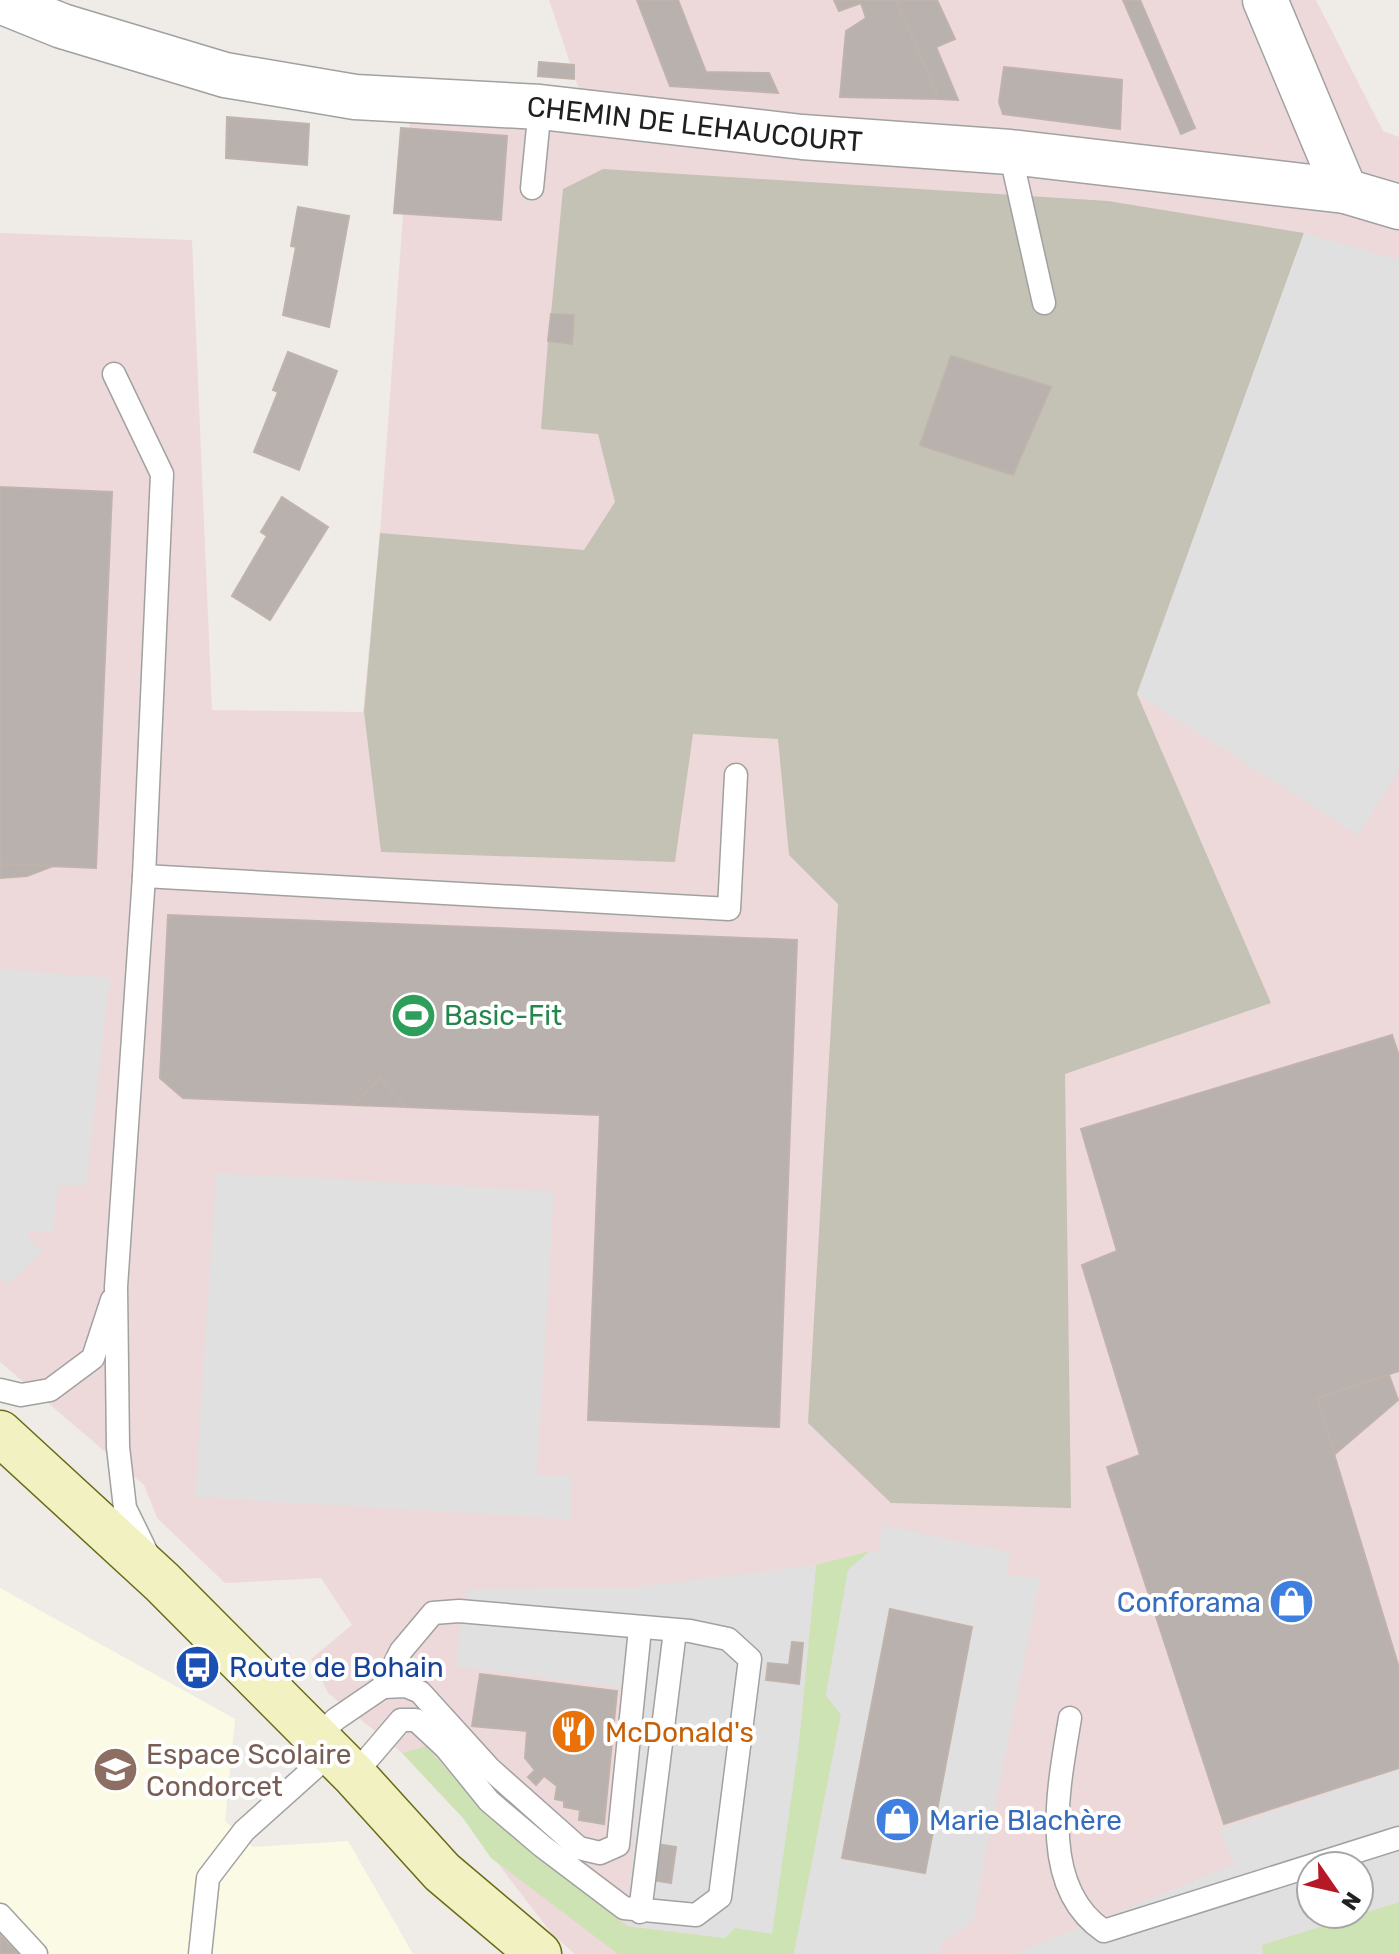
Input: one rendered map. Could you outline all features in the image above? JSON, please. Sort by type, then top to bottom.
[{"type":"main road","points":[[0,1433],[162,1582],[334,1755],[442,1872],[539,1954]]},
{"type":"main road","points":[[442,1872],[490,1954]]},
{"type":"street","points":[[1265,0],[1345,191]]},
{"type":"street","name":"CHEMIN DE LEHAUCOURT","points":[[0,1],[62,26],[225,75],[355,97],[540,107],[802,137],[1010,152],[1345,191],[1399,207]]},
{"type":"lane","points":[[532,188],[540,107]]},
{"type":"lane","points":[[1010,152],[1044,303]]},
{"type":"lane","points":[[114,374],[162,474],[144,876],[116,1287],[119,1324],[118,1447],[125,1508],[162,1582]]},
{"type":"lane","points":[[144,876],[729,909],[736,775]]},
{"type":"lane","points":[[0,1390],[21,1395],[50,1390],[93,1358],[116,1287]]},
{"type":"lane","points":[[200,1954],[208,1878],[244,1831],[334,1755],[401,1720],[416,1720],[446,1748],[489,1801],[624,1908],[640,1912],[696,1915],[709,1909],[720,1897],[750,1679],[750,1659],[728,1639],[709,1633],[459,1611],[433,1613],[401,1651],[383,1687],[336,1719],[334,1755]]},
{"type":"lane","points":[[383,1687],[406,1686],[420,1692],[489,1768],[579,1848],[600,1853],[618,1845],[640,1629]]},
{"type":"lane","points":[[640,1912],[675,1631]]},
{"type":"lane","points":[[1070,1718],[1057,1796],[1064,1881],[1090,1922],[1104,1931],[1399,1838]]},
{"type":"lane","points":[[0,1915],[36,1954]]},
{"type":"shaded area","points":[[549,0],[1316,0],[1383,131],[1399,137],[1399,1954],[575,1954],[552,1934],[463,1818],[402,1753],[328,1693],[311,1659],[352,1625],[321,1578],[225,1583],[157,1518],[144,1485],[0,1362],[0,233],[192,240],[212,710],[363,712],[380,533],[412,91],[583,102]]},
{"type":"shaded area","points":[[603,169],[1108,201],[1304,233],[1137,694],[1271,1003],[1065,1074],[1071,1508],[891,1503],[808,1423],[838,904],[789,855],[778,739],[693,734],[675,862],[381,852],[364,712],[380,533],[584,550],[615,502],[598,434],[541,429],[548,341],[572,344],[574,316],[551,314],[563,189]]},
{"type":"shaded area","points":[[1304,233],[1399,260],[1399,770],[1358,835],[1137,694]]},
{"type":"shaded area","points":[[0,969],[110,978],[86,1185],[58,1185],[53,1231],[25,1232],[42,1252],[9,1285],[0,1277]]},
{"type":"shaded area","points":[[216,1173],[554,1191],[537,1476],[571,1476],[572,1519],[195,1497]]},
{"type":"shaded area","points":[[882,1525],[1010,1552],[1006,1575],[1040,1578],[973,1921],[942,1944],[939,1954],[794,1954],[841,1715],[826,1695],[848,1570],[870,1551],[878,1553]]},
{"type":"shaded area","points":[[816,1565],[798,1751],[772,1934],[735,1928],[725,1938],[627,1926],[644,1691],[455,1666],[467,1589],[638,1587]]},
{"type":"shaded area","name":"Espace Scolaire Condorcet","points":[[0,1588],[235,1719],[225,1821],[253,1847],[348,1841],[413,1954],[0,1954]]},
{"type":"shaded area","points":[[1399,1769],[1399,1902],[1375,1910],[1375,1850],[1295,1850],[1295,1930],[1310,1930],[1262,1945],[1263,1954],[1014,1954],[1235,1864],[1219,1830]]},
{"type":"green space","points":[[870,1551],[848,1571],[826,1695],[841,1715],[794,1954],[618,1954],[491,1858],[463,1818],[402,1753],[426,1746],[491,1819],[627,1926],[725,1938],[798,1751],[816,1565]]},
{"type":"green space","points":[[1399,1902],[1399,1954],[1263,1954],[1261,1945],[1309,1930],[1375,1930],[1375,1909]]},
{"type":"building","points":[[637,0],[678,0],[706,72],[769,73],[778,93],[670,86]]},
{"type":"building","points":[[834,0],[896,0],[939,99],[840,97],[846,31],[866,18],[861,3],[839,11]]},
{"type":"building","points":[[896,0],[937,0],[955,39],[936,47],[958,100],[939,99]]},
{"type":"building","points":[[1123,0],[1140,0],[1195,128],[1181,134]]},
{"type":"building","points":[[539,62],[574,65],[574,79],[538,76]]},
{"type":"building","points":[[1004,67],[1122,80],[1120,129],[1003,114],[999,102]]},
{"type":"building","points":[[227,117],[309,124],[307,165],[226,158]]},
{"type":"building","points":[[401,128],[507,136],[501,220],[394,213]]},
{"type":"building","points":[[298,207],[349,216],[329,327],[283,315],[296,247],[291,246]]},
{"type":"building","points":[[551,314],[574,315],[572,344],[548,341]]},
{"type":"building","points":[[288,352],[337,371],[299,470],[254,452],[278,392],[273,390]]},
{"type":"building","points":[[951,356],[1051,387],[1013,475],[920,445]]},
{"type":"building","points":[[0,487],[112,492],[96,868],[0,864]]},
{"type":"building","points":[[282,497],[328,527],[270,620],[232,596],[267,536],[261,532]]},
{"type":"building","points":[[0,864],[53,866],[27,876],[0,878]]},
{"type":"building","points":[[168,915],[797,940],[779,1427],[588,1420],[600,1115],[406,1107],[380,1078],[353,1105],[183,1098],[160,1078]]},
{"type":"building","points":[[1392,1035],[1399,1056],[1399,1371],[1317,1398],[1399,1668],[1399,1768],[1224,1824],[1107,1467],[1140,1455],[1082,1265],[1117,1251],[1081,1129]]},
{"type":"building","points":[[380,1078],[406,1107],[353,1105]]},
{"type":"building","points":[[1389,1375],[1398,1400],[1335,1454],[1317,1398]]},
{"type":"building","points":[[890,1609],[972,1627],[925,1873],[842,1858]]},
{"type":"building","points":[[792,1642],[803,1643],[799,1684],[766,1680],[768,1663],[789,1665]]},
{"type":"building","points":[[480,1674],[617,1691],[604,1824],[579,1820],[580,1810],[564,1807],[564,1801],[555,1799],[557,1786],[544,1776],[536,1785],[528,1777],[535,1770],[525,1758],[527,1731],[472,1726]]},
{"type":"building","points":[[657,1844],[676,1847],[671,1883],[652,1880]]},
{"type":"building","points":[[0,1935],[18,1954],[0,1954]]},
{"type":"place","name":"Basic-Fit","points":[[413,1015]]},
{"type":"place","name":"Conforama","points":[[1292,1602]]},
{"type":"place","name":"Route de Bohain","points":[[198,1667]]},
{"type":"place","name":"McDonald's","points":[[574,1732]]},
{"type":"place","name":"Espace Scolaire Condorcet","points":[[115,1770]]},
{"type":"place","name":"Marie Blachère","points":[[898,1820]]}]
